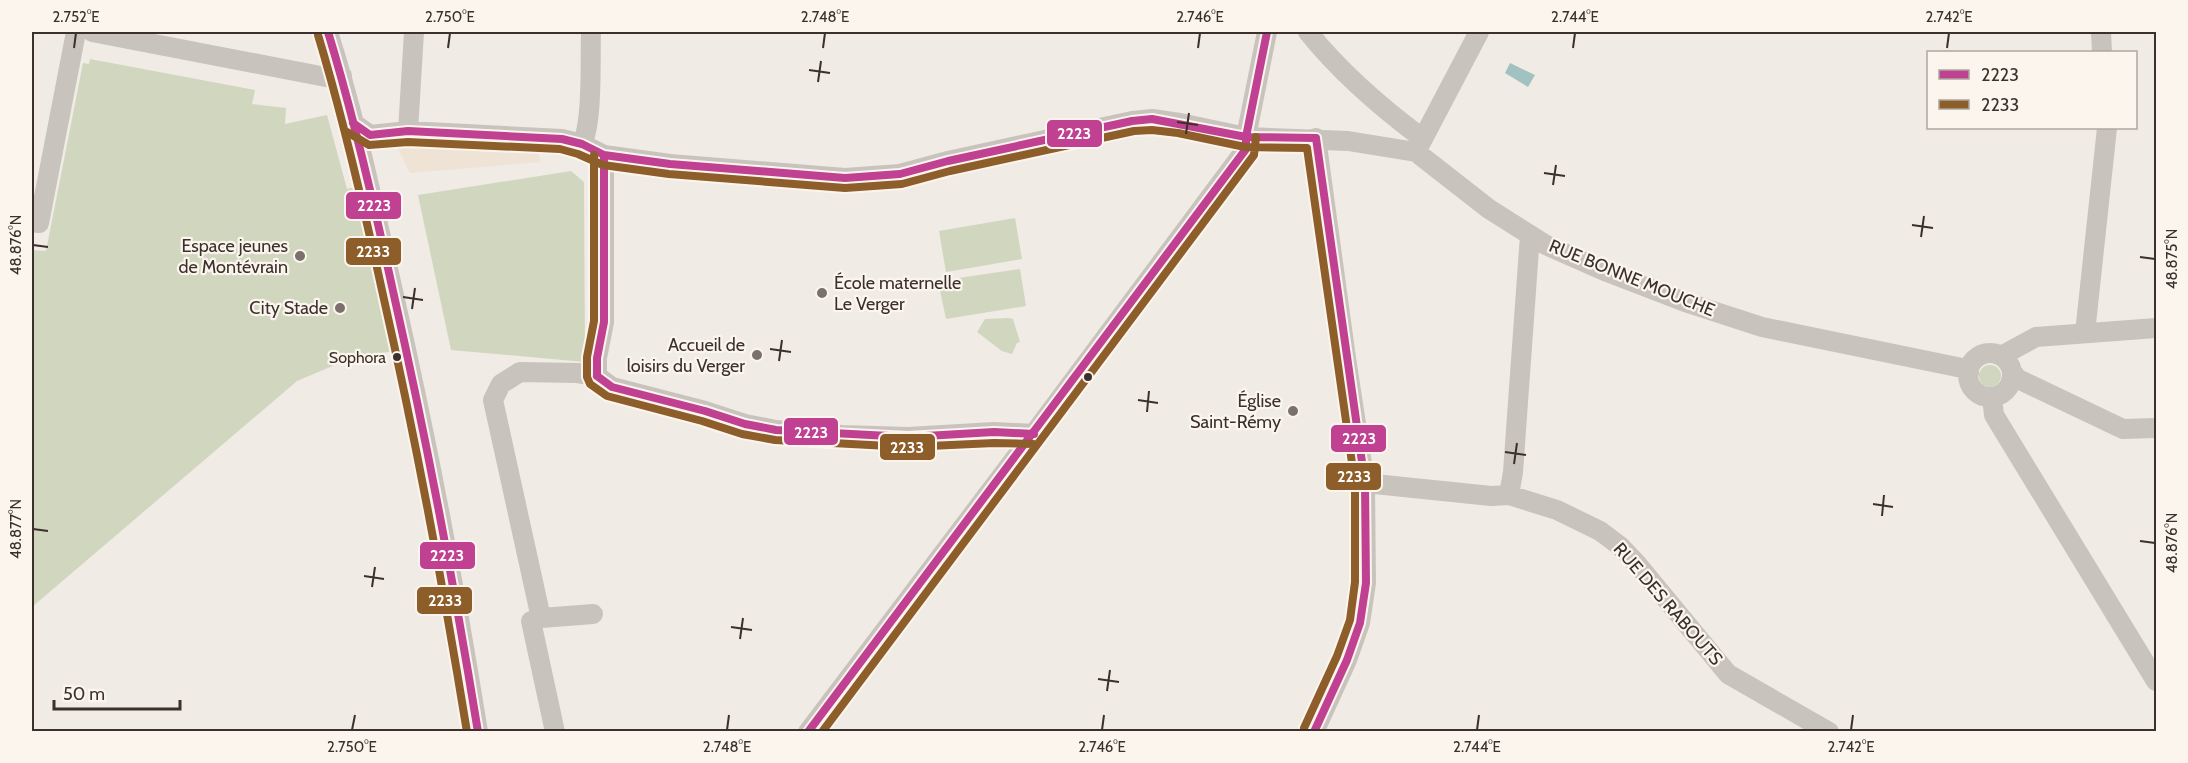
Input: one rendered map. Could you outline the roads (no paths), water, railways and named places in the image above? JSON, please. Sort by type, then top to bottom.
[{"type":"street","points":[[32,222],[39,223],[76,32]]},
{"type":"street","points":[[92,32],[182,40],[331,78],[342,76]]},
{"type":"street","points":[[328,32],[342,76],[402,328],[444,528],[478,732]]},
{"type":"street","points":[[408,131],[414,32]]},
{"type":"street","points":[[582,144],[586,135],[588,115],[591,32]]},
{"type":"street","points":[[808,732],[1246,149],[1246,137],[1267,32]]},
{"type":"street","points":[[1308,32],[1331,61],[1419,145],[1479,32]]},
{"type":"street","points":[[2101,32],[2102,51]]},
{"type":"street","name":"RUE BONNE MOUCHE","points":[[353,123],[370,135],[408,131],[562,139],[582,144],[604,155],[670,164],[845,178],[900,174],[1125,121],[1152,119],[1246,137],[1316,138],[1419,145],[1489,209],[1546,245],[1607,272],[1685,302],[1762,327],[1962,368],[1969,373]]},
{"type":"street","points":[[2085,333],[2107,129]]},
{"type":"street","points":[[1314,732],[1347,660],[1360,623],[1366,583],[1365,483],[1316,138]]},
{"type":"street","points":[[597,376],[597,358],[604,322],[604,155]]},
{"type":"street","points":[[1509,495],[1530,235]]},
{"type":"street","points":[[2001,356],[2036,337],[2157,328]]},
{"type":"street","points":[[2012,372],[2005,392],[1992,397],[1984,396],[1972,388],[1970,366],[1980,356],[1994,353],[2001,356],[2018,379],[2123,429],[2157,428]]},
{"type":"street","points":[[541,618],[494,400],[501,384],[520,372],[577,373],[597,376],[612,387],[776,430],[908,437],[994,432],[1034,434]]},
{"type":"street","points":[[1992,397],[1994,415],[2157,681]]},
{"type":"street","name":"RUE DES RABOUTS","points":[[1365,483],[1491,496],[1509,495],[1557,510],[1600,531],[1620,546],[1638,565],[1728,674],[1829,732]]},
{"type":"street","points":[[555,732],[531,621],[541,618],[593,614]]},
{"type":"water","points":[[1510,63],[1535,75],[1528,87],[1505,73]]},
{"type":"place","name":"Espace jeunes de Montévrain","points":[[300,256]]},
{"type":"place","name":"École maternelle Le Verger","points":[[822,293]]},
{"type":"place","name":"City Stade","points":[[340,308]]},
{"type":"place","name":"Accueil de loisirs du Verger","points":[[757,355]]},
{"type":"place","name":"Sophora","points":[[397,357]]},
{"type":"place","name":"Église Saint-Rémy","points":[[1293,411]]}]
